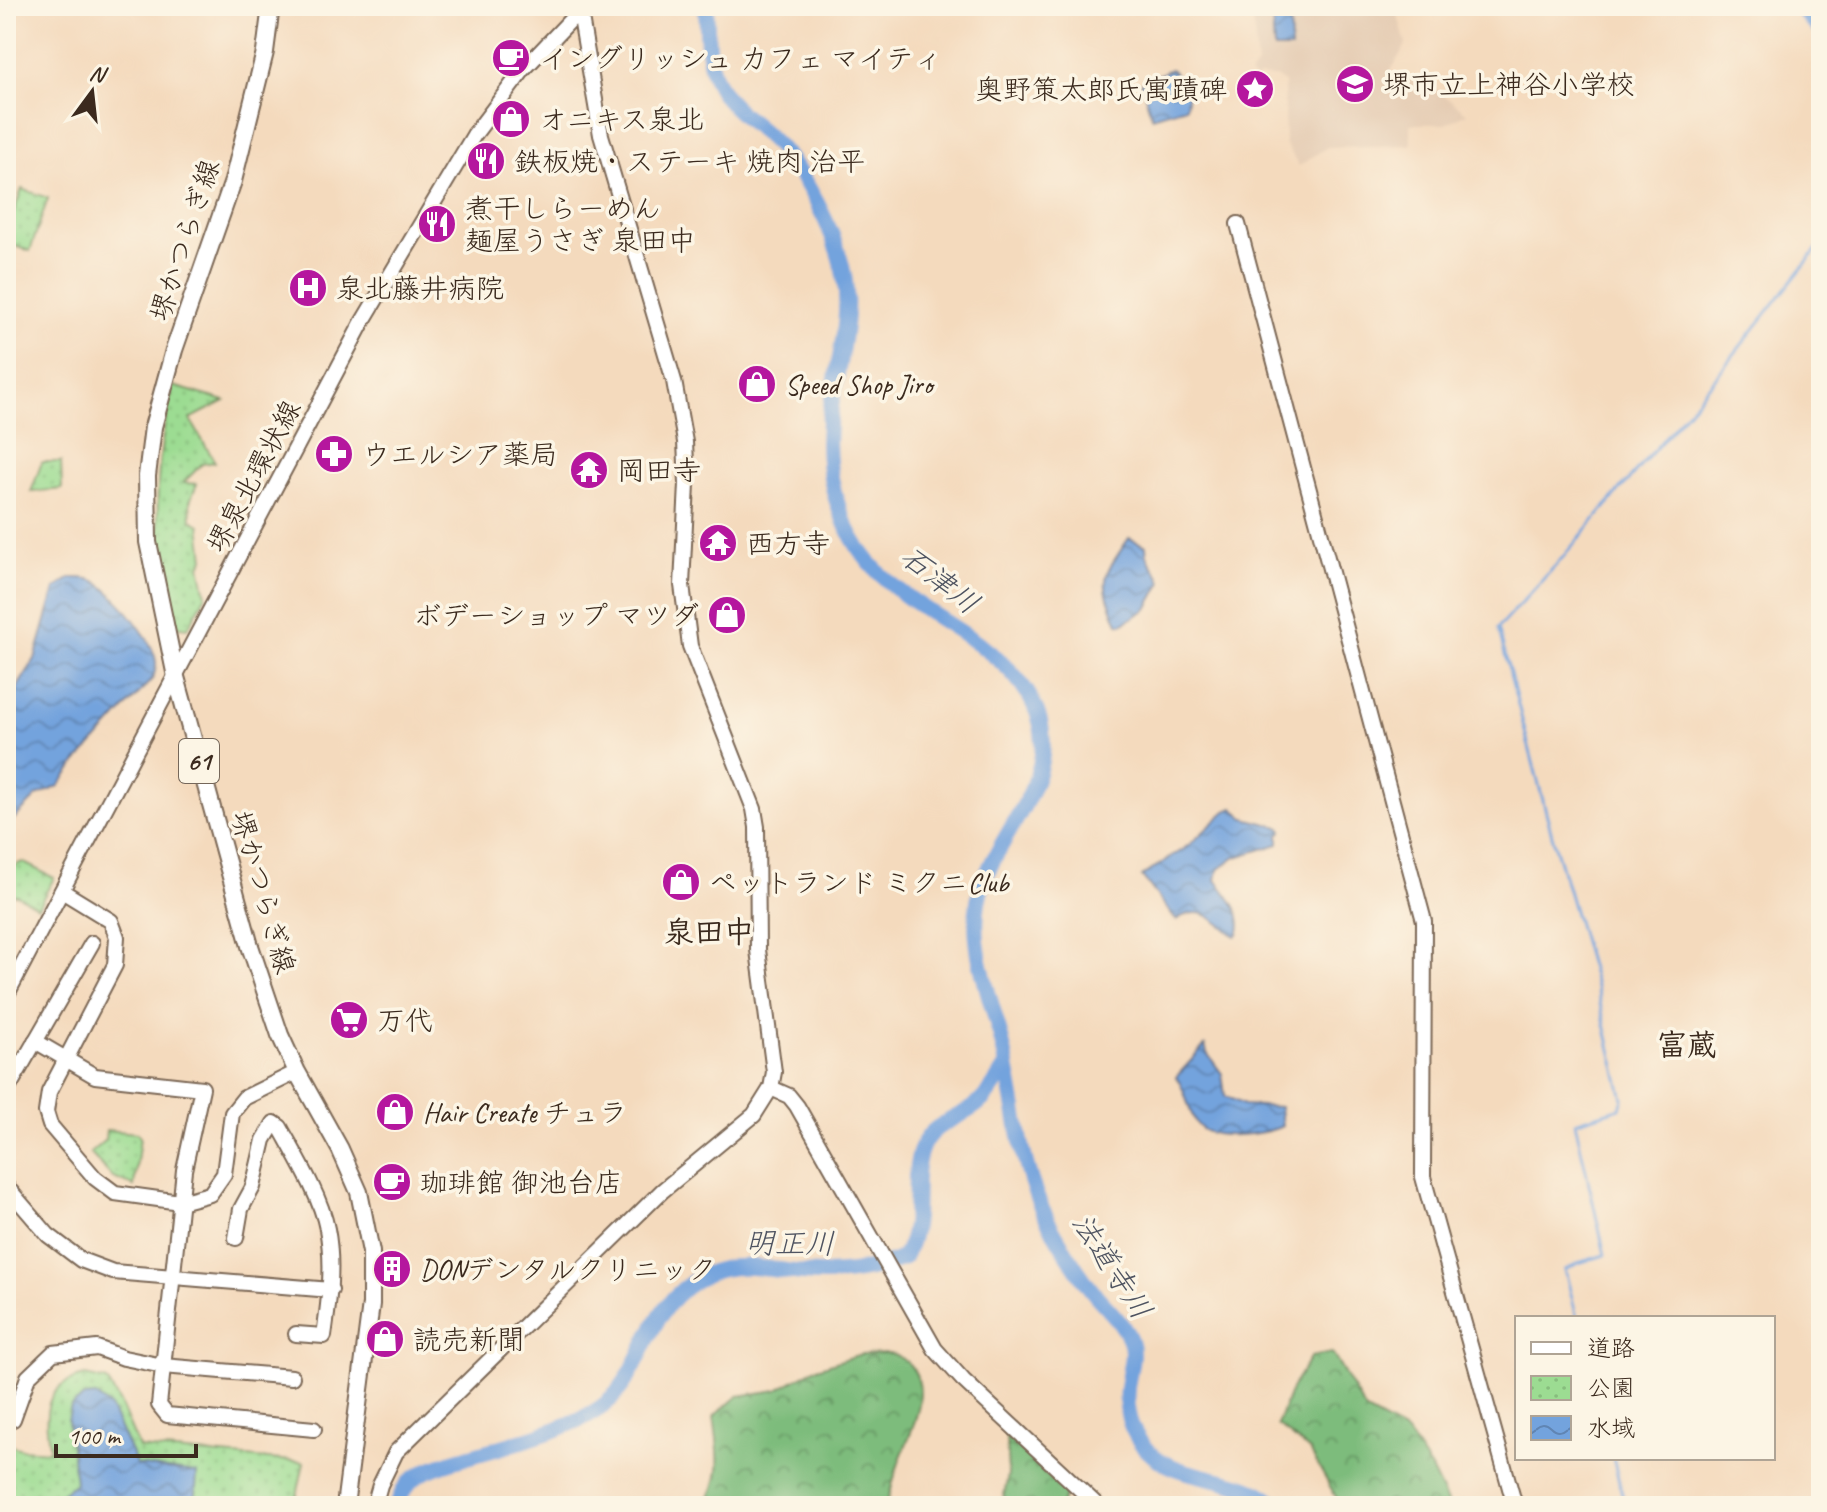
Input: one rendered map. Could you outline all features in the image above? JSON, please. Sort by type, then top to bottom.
[{"type":"main road","name":"堺かつらぎ線","points":[[271,6],[265,52],[233,181],[174,350],[153,427],[147,476],[148,542],[176,677],[250,946],[280,1035],[359,1192],[371,1252],[371,1304],[345,1506]]},
{"type":"street","name":"堺泉北環状線","points":[[6,996],[363,321],[474,135],[523,70],[581,8]]},
{"type":"street","points":[[374,1506],[396,1452],[662,1191],[754,1115],[771,1088],[774,1072],[758,950],[754,809],[690,646],[682,585],[687,484],[685,442],[674,381],[601,135],[581,8]]},
{"type":"street","points":[[1238,224],[1424,921],[1423,1177],[1515,1506]]},
{"type":"street","points":[[62,891],[111,921],[117,937],[115,965],[49,1092],[46,1112],[50,1125],[95,1178],[115,1193],[180,1202],[210,1194],[224,1174],[232,1113],[244,1098],[297,1072]]},
{"type":"street","points":[[6,1092],[92,943]]},
{"type":"street","points":[[35,1041],[95,1076],[202,1088],[191,1129],[180,1202],[159,1405],[167,1415],[314,1429]]},
{"type":"street","points":[[771,1088],[789,1096],[797,1106],[935,1349],[963,1380],[1098,1506]]},
{"type":"street","points":[[236,1238],[241,1209],[253,1187],[264,1140],[274,1123],[280,1127],[307,1177],[327,1228],[331,1290],[324,1336],[296,1334]]},
{"type":"street","points":[[6,1186],[48,1235],[81,1260],[113,1272],[331,1290]]},
{"type":"street","points":[[6,1417],[13,1419],[28,1377],[53,1353],[97,1348],[124,1358],[163,1366],[292,1377]]},
{"type":"shaded area","name":"堺市立上神谷小学校","points":[[1258,6],[1395,6],[1406,44],[1389,74],[1432,86],[1467,113],[1446,124],[1410,124],[1411,145],[1327,147],[1299,166],[1285,143],[1284,83],[1276,77],[1259,76],[1256,79],[1250,75],[1257,66],[1253,15]]},
{"type":"green space","points":[[22,189],[48,198],[30,251],[6,243]]},
{"type":"green space","points":[[173,386],[225,401],[190,419],[215,462],[202,464],[183,483],[197,484],[190,501],[191,520],[200,525],[204,559],[200,566],[206,595],[188,628],[173,626],[159,535],[158,478]]},
{"type":"green space","points":[[42,462],[61,462],[62,489],[31,492]]},
{"type":"green space","points":[[22,862],[54,878],[38,907],[17,895],[6,894],[6,870]]},
{"type":"green space","points":[[106,1130],[137,1133],[140,1137],[134,1186],[113,1178],[90,1153],[105,1140]]},
{"type":"green space","points":[[891,1353],[906,1361],[915,1372],[920,1399],[886,1506],[705,1506],[718,1473],[714,1416],[738,1396],[777,1390],[814,1369],[861,1354]]},
{"type":"green space","points":[[1332,1353],[1366,1411],[1407,1433],[1431,1469],[1449,1506],[1341,1506],[1310,1451],[1277,1425],[1292,1387],[1311,1357]]},
{"type":"green space","points":[[85,1376],[107,1381],[139,1448],[304,1462],[295,1506],[6,1506],[6,1444],[22,1449],[50,1451],[47,1414],[53,1395],[60,1387]]},
{"type":"green space","points":[[1006,1435],[1066,1494],[1060,1506],[1002,1506],[1008,1475]]},
{"type":"water","points":[[1290,12],[1291,49],[1274,49],[1272,13]]},
{"type":"water","points":[[1171,69],[1188,88],[1186,107],[1152,117],[1141,83]]},
{"type":"water","points":[[1129,538],[1146,546],[1148,558],[1162,582],[1147,609],[1122,624],[1118,623],[1112,608],[1106,578]]},
{"type":"water","points":[[70,578],[95,581],[123,606],[143,632],[155,656],[153,678],[59,786],[37,796],[6,827],[6,706],[35,659],[55,589]]},
{"type":"water","points":[[1233,808],[1245,818],[1279,827],[1282,831],[1279,844],[1236,857],[1218,870],[1216,880],[1240,920],[1238,935],[1235,936],[1214,919],[1200,913],[1176,920],[1142,876],[1189,845]]},
{"type":"water","points":[[1205,1045],[1222,1074],[1225,1096],[1244,1105],[1280,1107],[1282,1126],[1251,1134],[1225,1135],[1203,1130],[1197,1124],[1176,1077]]},
{"type":"water","points":[[96,1396],[110,1407],[137,1465],[197,1473],[195,1506],[46,1506],[75,1483],[68,1420],[71,1406],[84,1397]]},
{"type":"waterway","name":"石津川","points":[[706,6],[709,56],[718,85],[730,103],[790,160],[809,188],[838,251],[845,284],[846,319],[828,441],[834,490],[844,522],[871,564],[895,587],[1001,661],[1022,684],[1037,712],[1043,738],[1041,762],[1022,809],[985,878],[976,920],[979,956],[1002,1042],[1024,1157],[1039,1202],[1077,1269],[1130,1340],[1132,1353],[1127,1405],[1131,1424],[1140,1442],[1161,1461],[1194,1474],[1248,1488],[1277,1506]]},
{"type":"waterway","points":[[1799,6],[1821,31]]},
{"type":"waterway","points":[[1576,1316],[1565,1270],[1605,1255],[1575,1122],[1620,1108],[1623,1099],[1595,983],[1552,835],[1498,628],[1558,563],[1713,381],[1821,244]]},
{"type":"waterway","name":"明正川","points":[[397,1506],[407,1485],[426,1471],[552,1431],[594,1412],[612,1398],[626,1381],[668,1304],[707,1274],[742,1267],[842,1273],[880,1266],[904,1257],[914,1228],[916,1173],[926,1139],[938,1127],[980,1102],[1006,1066]]},
{"type":"waterway","points":[[1614,1460],[1625,1506]]},
{"type":"place","name":"イングリッシュ カフェ マイティ","points":[[511,58]]},
{"type":"place","name":"堺市立上神谷小学校","points":[[1355,84]]},
{"type":"place","name":"奥野策太郎氏寓蹟碑","points":[[1255,89]]},
{"type":"place","name":"オニキス泉北","points":[[511,119]]},
{"type":"place","name":"鉄板焼・ステーキ 焼肉 治平","points":[[486,161]]},
{"type":"place","name":"煮干しらーめん 麺屋うさぎ 泉田中","points":[[437,224]]},
{"type":"place","name":"泉北藤井病院","points":[[308,288]]},
{"type":"place","name":"Speed Shop Jiro","points":[[757,384]]},
{"type":"place","name":"ウエルシア薬局","points":[[334,454]]},
{"type":"place","name":"岡田寺","points":[[589,470]]},
{"type":"place","name":"西方寺","points":[[718,543]]},
{"type":"place","name":"ボデーショップ マツダ","points":[[727,615]]},
{"type":"place","name":"ペットランド ミクニClub","points":[[681,882]]},
{"type":"place","name":"万代","points":[[349,1020]]},
{"type":"place","name":"Hair Create チュラ","points":[[395,1112]]},
{"type":"place","name":"珈琲館 御池台店","points":[[392,1182]]},
{"type":"place","name":"DONデンタルクリニック","points":[[392,1269]]},
{"type":"place","name":"読売新聞","points":[[385,1339]]},
{"type":"district","name":"泉田中","points":[[709,932]]},
{"type":"district","name":"富蔵","points":[[1687,1045]]},
{"type":"water label","name":"法道寺川","points":[[1112,1266]]}]
